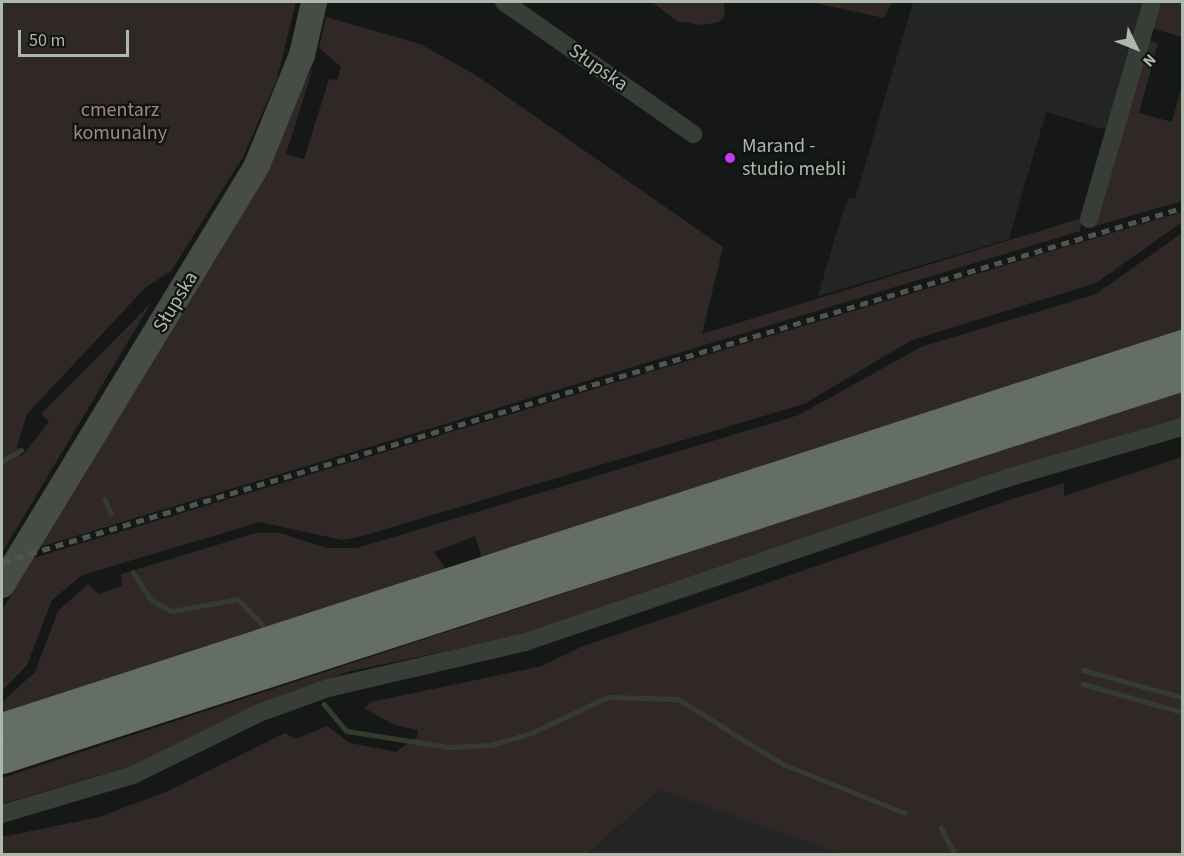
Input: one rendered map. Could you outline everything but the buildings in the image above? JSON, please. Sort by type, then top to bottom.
[{"type":"highway","points":[[2,729],[1182,346]]},
{"type":"highway","points":[[2,757],[1182,374]]},
{"type":"main road","name":"Słupska","points":[[2,584],[257,165],[302,55],[314,2]]},
{"type":"street","name":"Słupska","points":[[504,2],[693,134]]},
{"type":"street","points":[[1089,219],[1152,2]]},
{"type":"street","points":[[2,814],[133,775],[259,713],[328,688],[525,642],[1004,479],[1182,427]]},
{"type":"shaded area","points":[[913,2],[1147,2],[1110,131],[1046,112],[1009,239],[818,296],[841,217],[849,198],[855,199]]},
{"type":"shaded area","points":[[660,790],[775,827],[842,854],[587,854]]},
{"type":"green space","name":"cmentarz komunalny","points":[[2,2],[296,2],[277,79],[243,157],[171,271],[146,287],[27,414],[17,446],[21,457],[49,422],[41,414],[151,303],[2,553]]},
{"type":"green space","points":[[652,2],[724,2],[725,15],[720,22],[702,25],[677,21]]},
{"type":"green space","points":[[810,2],[892,2],[884,18]]},
{"type":"green space","points":[[1158,2],[1182,2],[1182,37],[1151,28]]},
{"type":"green space","points":[[326,17],[420,44],[474,74],[723,247],[702,334],[1082,218],[1080,231],[40,547],[313,68],[286,154],[304,159],[329,79],[337,80],[341,67],[319,48]]},
{"type":"green space","points":[[1147,40],[1158,43],[1139,113],[1172,122],[1182,85],[1182,201],[1095,226]]},
{"type":"green space","points":[[1182,212],[1182,222],[1096,283],[912,340],[804,404],[359,537],[342,540],[260,522],[82,575],[52,600],[27,665],[2,691],[2,610],[33,558]]},
{"type":"green space","points":[[1182,233],[1182,330],[482,558],[475,536],[434,552],[446,570],[2,713],[2,702],[35,672],[58,611],[88,584],[99,594],[122,586],[121,574],[256,533],[280,533],[327,548],[357,548],[799,415],[921,347],[1096,294]]},
{"type":"green space","points":[[1182,390],[1182,418],[953,487],[509,638],[351,671],[255,705],[131,766],[2,804],[2,778]]},
{"type":"green space","points":[[1182,457],[1182,854],[842,854],[660,790],[587,854],[2,854],[2,837],[99,817],[168,791],[285,733],[296,739],[327,726],[350,743],[396,752],[417,737],[418,730],[394,725],[364,708],[371,702],[542,666],[581,647],[1006,501],[1064,483],[1064,496]]},
{"type":"waterway","points":[[2,461],[21,450]]},
{"type":"waterway","points":[[105,499],[111,513]]},
{"type":"waterway","points":[[133,572],[151,600],[172,611],[238,599],[262,624]]},
{"type":"waterway","points":[[1083,670],[1182,697]]},
{"type":"waterway","points":[[1083,684],[1182,712]]},
{"type":"waterway","points":[[324,704],[347,731],[448,747],[491,745],[531,733],[608,697],[678,699],[783,764],[905,813]]},
{"type":"waterway","points":[[941,827],[955,854]]},
{"type":"railway","points":[[2,562],[1182,208]]},
{"type":"place","name":"Marand - studio mebli","points":[[730,158]]}]
